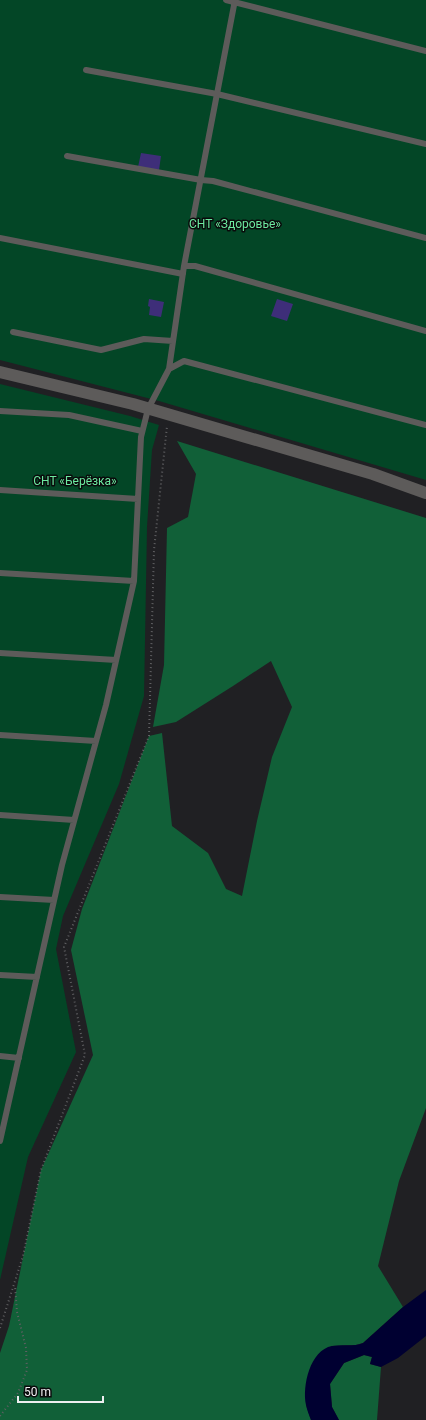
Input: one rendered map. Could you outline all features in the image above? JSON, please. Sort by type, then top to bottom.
[{"type":"street","points":[[0,372],[168,414],[373,474],[426,493]]},
{"type":"lane","points":[[226,0],[235,1],[426,51]]},
{"type":"lane","points":[[0,1141],[54,900],[96,741],[134,581],[142,431],[148,409],[169,369],[184,266],[235,1]]},
{"type":"lane","points":[[86,70],[218,94],[374,130],[426,144]]},
{"type":"lane","points":[[67,156],[213,181],[426,238]]},
{"type":"lane","points":[[0,238],[183,274]]},
{"type":"lane","points":[[184,266],[195,266],[426,331]]},
{"type":"lane","points":[[13,332],[101,350],[144,339],[173,341]]},
{"type":"lane","points":[[169,369],[184,361],[426,425]]},
{"type":"lane","points":[[0,411],[69,415],[142,431]]},
{"type":"lane","points":[[0,490],[138,499]]},
{"type":"lane","points":[[0,573],[134,581]]},
{"type":"lane","points":[[0,653],[116,660]]},
{"type":"lane","points":[[0,735],[96,741]]},
{"type":"lane","points":[[0,815],[74,820]]},
{"type":"lane","points":[[0,897],[54,900]]},
{"type":"lane","points":[[0,975],[37,977]]},
{"type":"lane","points":[[0,1056],[19,1058]]},
{"type":"path","points":[[0,1328],[23,1256],[41,1170],[85,1055],[64,947],[149,736],[154,550],[168,414]]},
{"type":"path","points":[[0,1416],[18,1392],[27,1370],[26,1348],[17,1312],[14,1288],[18,1271]]},
{"type":"green space","name":"СНТ «Здоровье»","points":[[0,0],[426,0],[426,480],[159,401],[0,360]]},
{"type":"green space","name":"СНТ «Берёзка»","points":[[0,384],[130,416],[159,425],[152,450],[147,527],[144,696],[119,784],[63,916],[56,949],[76,1052],[28,1157],[0,1280]]},
{"type":"green space","points":[[177,441],[426,518],[426,1108],[399,1181],[378,1266],[403,1307],[363,1343],[356,1345],[331,1346],[306,1405],[311,1420],[0,1420],[0,1353],[9,1326],[41,1170],[93,1055],[71,950],[82,909],[149,736],[162,733],[172,826],[208,853],[226,889],[242,896],[272,757],[292,707],[271,661],[176,722],[153,727],[164,665],[167,528],[188,517],[196,474]]},
{"type":"green space","points":[[364,1355],[372,1357],[370,1364],[381,1367],[377,1420],[339,1420],[332,1407],[330,1384],[344,1363]]},
{"type":"shaded area","points":[[426,1290],[426,1336],[398,1358],[381,1367],[370,1364],[372,1357],[364,1355],[344,1363],[330,1384],[332,1407],[339,1420],[311,1420],[307,1411],[305,1388],[309,1370],[318,1354],[324,1349],[332,1346],[355,1345],[363,1343],[403,1307]]},
{"type":"building","points":[[141,153],[161,156],[159,170],[138,167]]},
{"type":"building","points":[[149,299],[164,302],[161,317],[149,315]]},
{"type":"building","points":[[277,299],[293,304],[287,321],[271,316]]}]
